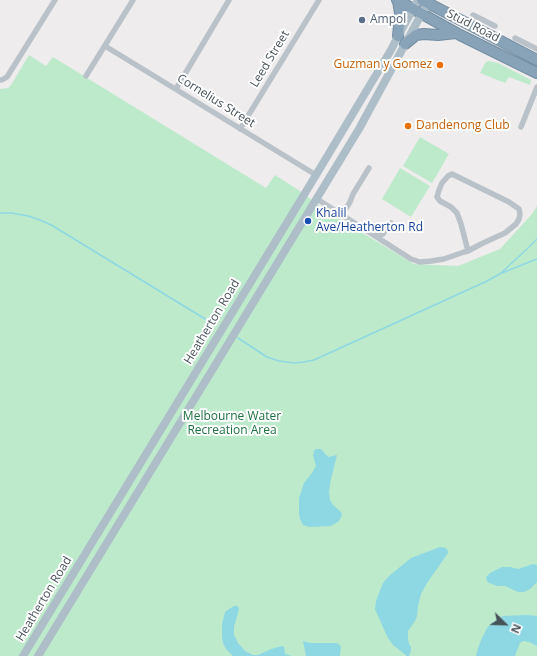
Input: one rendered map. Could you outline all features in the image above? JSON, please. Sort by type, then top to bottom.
[{"type":"highway","points":[[398,0],[400,13],[398,36]]},
{"type":"highway","name":"Stud Road","points":[[398,0],[422,4],[482,25],[537,60]]},
{"type":"highway","points":[[439,0],[441,5],[448,13]]},
{"type":"highway","name":"Stud Road","points":[[422,4],[456,33],[537,73]]},
{"type":"highway","points":[[405,44],[416,34],[438,35],[456,33]]},
{"type":"main road","name":"Heatherton Road","points":[[24,656],[316,175],[398,36],[422,4]]},
{"type":"main road","name":"Heatherton Road","points":[[38,656],[359,129],[405,44],[422,4]]},
{"type":"main road","points":[[316,175],[327,182]]},
{"type":"main road","points":[[305,192],[317,199]]},
{"type":"street","points":[[0,80],[7,77],[55,0]]},
{"type":"street","points":[[86,76],[133,0]]},
{"type":"street","points":[[176,89],[229,0]]},
{"type":"street","name":"Leed Street","points":[[240,129],[319,0]]},
{"type":"street","points":[[474,15],[482,25],[495,26]]},
{"type":"street","name":"Stud Road","points":[[515,38],[537,49]]},
{"type":"street","name":"Cornelius Street","points":[[105,46],[316,175]]},
{"type":"street","points":[[520,127],[537,87]]},
{"type":"street","points":[[342,215],[369,168]]},
{"type":"street","points":[[317,199],[411,259],[420,262],[444,259],[468,251],[505,233],[516,224],[520,214],[519,209],[509,202],[452,174],[442,183],[437,197],[440,201],[451,207],[457,213],[468,251]]},
{"type":"street","points":[[375,236],[383,234],[391,223]]},
{"type":"green space","name":"Melbourne Water Recreation Area","points":[[29,55],[46,66],[53,57],[266,188],[275,175],[328,212],[414,264],[458,266],[500,249],[532,214],[537,206],[537,656],[0,656],[0,89],[8,88],[11,85]]},
{"type":"green space","points":[[488,61],[498,63],[531,80],[530,85],[509,77],[505,83],[480,73],[485,63]]},
{"type":"green space","points":[[420,137],[449,154],[432,183],[403,166]]},
{"type":"green space","points":[[400,168],[430,186],[411,217],[382,199]]},
{"type":"water","points":[[316,449],[321,449],[328,457],[337,455],[329,492],[330,500],[342,515],[339,521],[331,526],[309,527],[303,525],[299,514],[299,498],[304,483],[316,466],[313,455]]},
{"type":"water","points":[[440,547],[446,548],[448,553],[421,594],[417,616],[408,631],[411,651],[409,656],[407,656],[393,645],[388,638],[375,609],[376,601],[383,583],[389,576],[411,558]]},
{"type":"water","points":[[533,564],[537,565],[537,582],[530,589],[524,592],[518,592],[505,586],[497,586],[487,581],[486,577],[490,573],[502,567],[518,569]]},
{"type":"water","points":[[234,606],[238,606],[239,609],[234,627],[234,635],[238,643],[245,651],[253,655],[258,655],[282,646],[284,647],[285,654],[292,656],[233,656],[226,649],[223,643],[222,624],[225,612]]},
{"type":"water","points":[[503,616],[537,616],[537,646],[523,641],[520,643],[515,656],[476,656],[482,638],[487,628],[492,623]]},
{"type":"water","points":[[303,641],[311,643],[339,644],[341,647],[340,656],[306,656]]},
{"type":"waterway","points":[[0,213],[12,213],[28,216],[53,226],[215,325]]},
{"type":"waterway","points":[[238,338],[267,357],[279,361],[294,363],[314,360],[500,274],[537,239]]},
{"type":"waterway","points":[[502,273],[537,259]]},
{"type":"place","name":"Ampol","points":[[362,20]]},
{"type":"place","name":"Guzman y Gomez","points":[[440,65]]},
{"type":"place","name":"Dandenong Club","points":[[408,126]]},
{"type":"place","name":"Khalil Ave/Heatherton Rd","points":[[308,221]]}]
